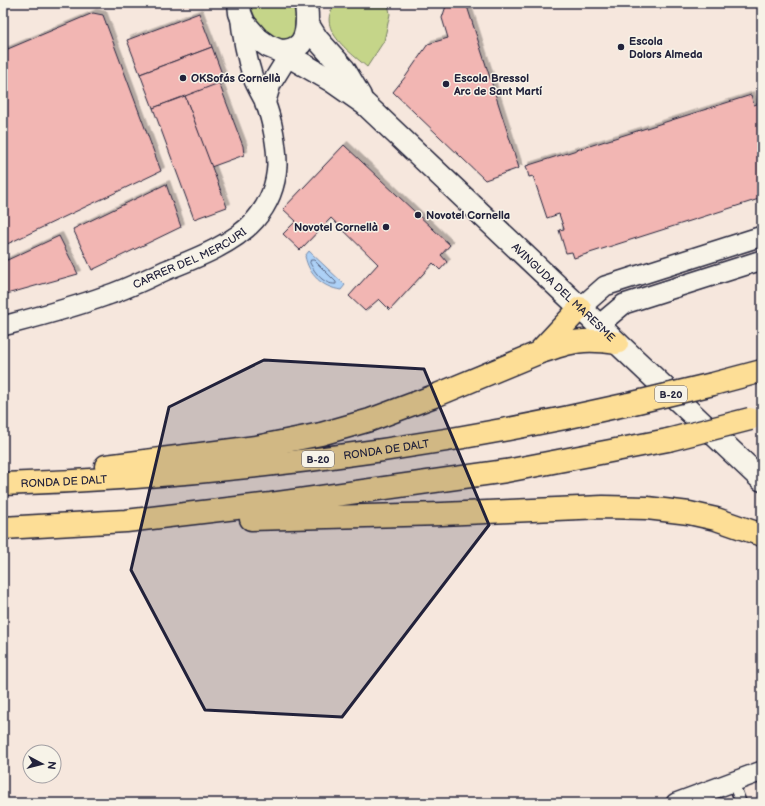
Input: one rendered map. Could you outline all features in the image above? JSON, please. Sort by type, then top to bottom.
[{"type":"highway","points":[[538,353],[580,308]]},
{"type":"highway","points":[[3,478],[256,447],[321,434],[370,420],[538,353],[565,344],[577,341],[598,340],[617,343]]},
{"type":"highway","name":"RONDA DE DALT","points":[[3,484],[70,482],[143,477],[326,458],[512,429],[629,404],[762,371]]},
{"type":"highway","points":[[126,521],[271,504],[506,471],[668,440],[756,418]]},
{"type":"highway","points":[[3,528],[126,521],[442,514],[603,507],[640,507],[671,510],[716,519],[762,535]]},
{"type":"main road","points":[[239,8],[244,23],[268,46],[286,52],[365,104]]},
{"type":"main road","points":[[286,52],[301,44],[306,34],[306,13]]},
{"type":"main road","points":[[306,13],[317,38],[344,69],[365,104]]},
{"type":"main road","name":"AVINGUDA DEL MARESME","points":[[365,104],[762,480]]},
{"type":"street","name":"CARRER DEL MERCURI","points":[[3,326],[106,296],[193,259],[243,232],[255,221],[265,208],[272,190],[277,165],[274,138],[265,104],[254,79],[248,60],[239,8]]},
{"type":"street","name":"CARRER DEL MERCURI","points":[[265,104],[270,84],[286,52]]},
{"type":"street","points":[[580,308],[605,286],[762,236]]},
{"type":"street","points":[[599,325],[624,304],[762,260]]},
{"type":"street","points":[[676,803],[762,771]]},
{"type":"lane","points":[[733,782],[741,803]]},
{"type":"highlighted area","points":[[264,360],[424,369],[489,525],[342,717],[205,710],[131,570],[169,407]]},
{"type":"green space","points":[[249,3],[291,3],[295,12],[296,20],[296,28],[293,38],[283,41],[268,34],[255,17]]},
{"type":"green space","points":[[337,3],[388,3],[390,14],[384,41],[367,67],[344,46],[331,30],[329,21],[331,12]]},
{"type":"water","points":[[309,251],[345,285],[341,290],[328,286],[317,279],[310,269],[305,256]]},
{"type":"building","name":"Escola Bressol Arc de Sant Martí","points":[[447,3],[466,3],[519,168],[485,180],[393,92],[428,44],[448,38],[442,18]]},
{"type":"building","points":[[93,13],[103,15],[161,171],[3,246],[3,51]]},
{"type":"building","points":[[199,13],[212,47],[140,74],[127,40]]},
{"type":"building","name":"OKSofás Cornellà","points":[[212,47],[225,82],[153,108],[140,74]]},
{"type":"building","points":[[219,83],[243,146],[244,155],[211,167],[185,96]]},
{"type":"building","points":[[751,95],[754,105],[762,102],[762,198],[574,258],[572,252],[566,253],[559,230],[564,229],[559,214],[547,218],[533,176],[529,177],[526,166]]},
{"type":"building","points":[[185,96],[227,207],[194,219],[153,108]]},
{"type":"building","name":"Novotel Cornellà","points":[[344,145],[450,245],[441,255],[447,262],[440,270],[433,263],[390,310],[379,299],[365,311],[349,296],[378,264],[331,218],[300,250],[283,234],[296,221],[283,209]]},
{"type":"building","points":[[166,184],[181,227],[92,270],[73,229]]},
{"type":"building","points":[[59,236],[78,274],[3,295],[3,262]]},
{"type":"place","name":"Escola Dolors Almeda","points":[[621,47]]},
{"type":"place","name":"OKSofás Cornellà","points":[[183,78]]},
{"type":"place","name":"Escola Bressol Arc de Sant Martí","points":[[446,84]]},
{"type":"place","name":"Novotel Cornella","points":[[418,215]]},
{"type":"place","name":"Novotel Cornellà","points":[[386,227]]}]
